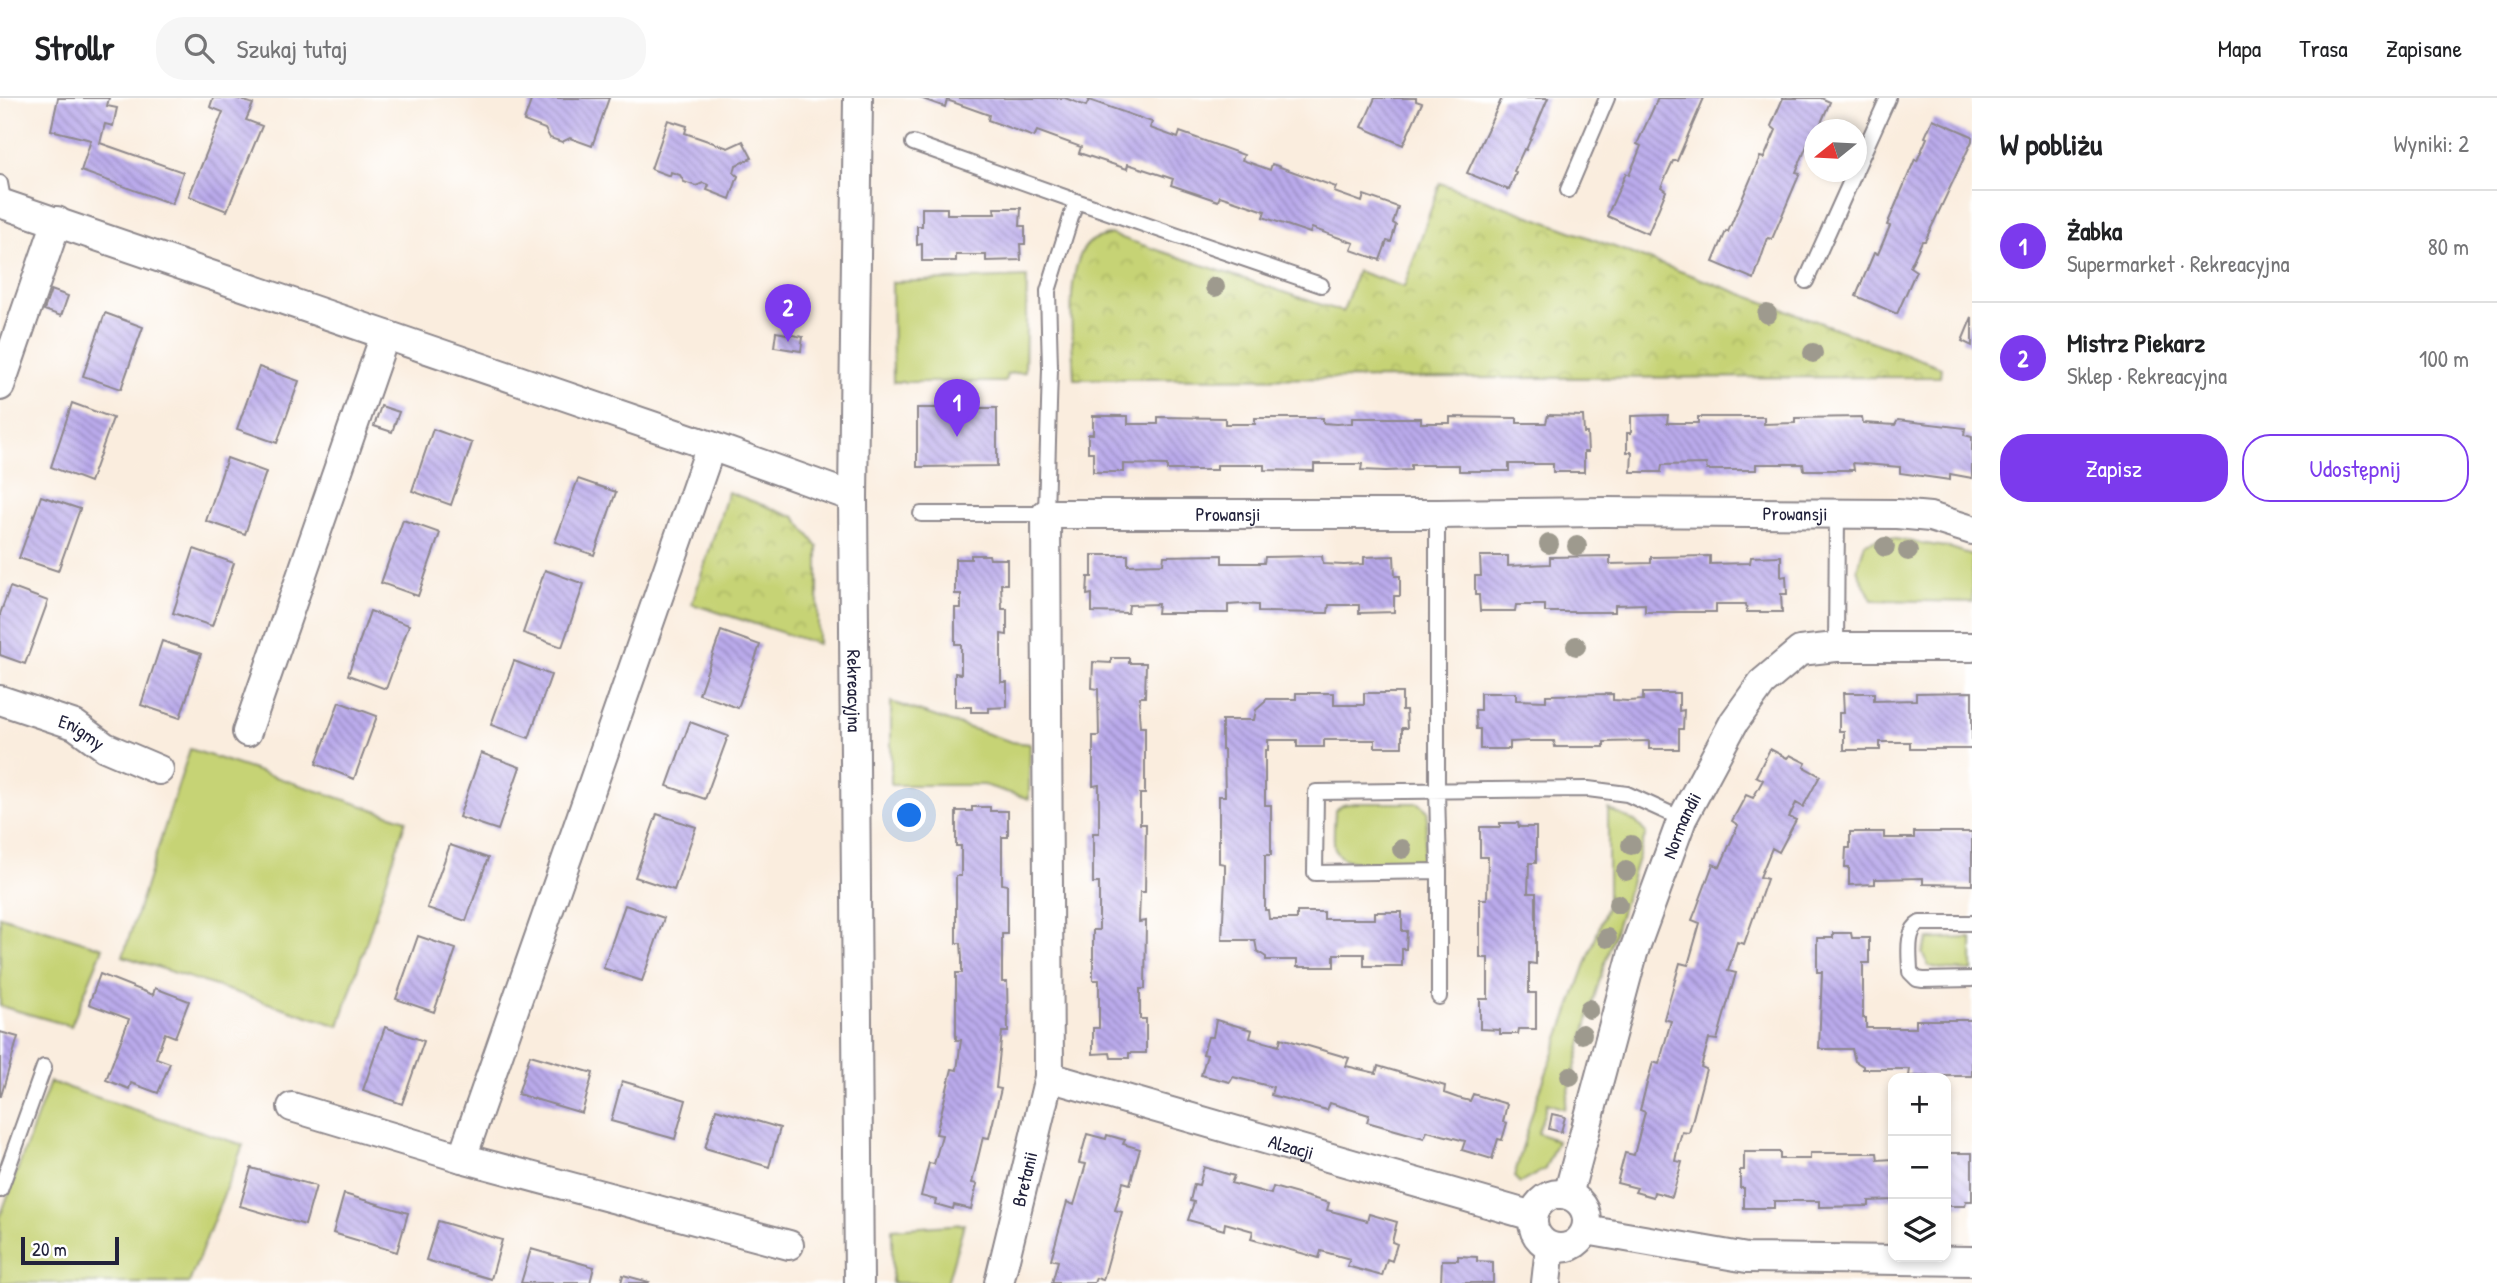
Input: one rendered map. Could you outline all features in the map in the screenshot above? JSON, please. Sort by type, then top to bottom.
[{"type":"street","name":"Rekreacyjna","points":[[858,98],[853,497],[859,1283]]},
{"type":"street","points":[[1,197],[57,221],[853,497]]},
{"type":"street","points":[[0,386],[57,221]]},
{"type":"street","points":[[247,732],[385,335]]},
{"type":"street","points":[[462,1158],[711,446]]},
{"type":"street","points":[[1046,514],[1049,1077]]},
{"type":"street","name":"Prowansji","points":[[1046,514],[1897,514],[1930,517],[1972,530]]},
{"type":"street","name":"Normandii","points":[[1569,1195],[1633,953],[1682,819],[1734,722],[1762,683],[1800,651],[1836,647],[1972,647]]},
{"type":"street","name":"Enigmy","points":[[0,700],[75,725],[105,747],[159,770]]},
{"type":"street","name":"Alzacji","points":[[1049,1077],[1533,1216]]},
{"type":"street","name":"Bretanii","points":[[999,1283],[1049,1077]]},
{"type":"street","points":[[292,1107],[462,1158],[789,1245]]},
{"type":"street","points":[[1550,1195],[1569,1195],[1583,1205],[1586,1230],[1576,1244],[1559,1249],[1550,1247],[1536,1235],[1533,1216],[1536,1207],[1550,1195]]},
{"type":"street","points":[[1586,1230],[1747,1258],[1972,1261]]},
{"type":"street","points":[[1546,1283],[1550,1247]]},
{"type":"lane","points":[[1568,190],[1607,98]]},
{"type":"lane","points":[[1867,145],[1888,98]]},
{"type":"lane","points":[[913,143],[1321,285]]},
{"type":"lane","points":[[1806,281],[1851,182]]},
{"type":"lane","points":[[922,514],[1046,514],[1050,368],[1048,291],[1076,201]]},
{"type":"lane","points":[[1836,647],[1837,513]]},
{"type":"lane","points":[[1437,514],[1439,997]]},
{"type":"lane","points":[[1439,871],[1315,873],[1316,792],[1588,789],[1627,794],[1682,819]]},
{"type":"lane","points":[[1972,923],[1920,923],[1914,926],[1910,935],[1910,972],[1917,979],[1972,979]]},
{"type":"lane","points":[[0,1190],[44,1067]]},
{"type":"green space","points":[[1440,183],[1941,367],[1940,377],[1074,379],[1073,286],[1076,268],[1090,242],[1110,234],[1343,312],[1357,271],[1404,287]]},
{"type":"green space","points":[[1027,277],[1025,372],[1007,374],[1005,382],[893,382],[892,282]]},
{"type":"green space","points":[[728,492],[795,517],[818,547],[818,644],[692,604]]},
{"type":"green space","points":[[1883,537],[1951,548],[1972,555],[1972,602],[1872,600],[1857,570],[1865,543]]},
{"type":"green space","points":[[891,702],[1012,742],[1030,744],[1029,799],[984,785],[891,785]]},
{"type":"green space","points":[[190,749],[406,820],[339,1026],[123,956]]},
{"type":"green space","points":[[1354,803],[1419,803],[1428,811],[1423,859],[1374,864],[1360,863],[1339,856],[1334,844],[1335,810]]},
{"type":"green space","points":[[1608,809],[1636,822],[1646,833],[1594,998],[1564,1109],[1547,1103],[1538,1133],[1557,1141],[1545,1169],[1520,1183],[1514,1177],[1534,1107],[1608,903]]},
{"type":"green space","points":[[0,916],[103,948],[71,1026],[0,1006]]},
{"type":"green space","points":[[1972,938],[1972,971],[1929,966],[1922,953],[1929,939]]},
{"type":"green space","points":[[50,1082],[243,1145],[189,1283],[0,1283],[0,1217]]},
{"type":"green space","points":[[964,1224],[947,1283],[892,1283],[892,1229]]},
{"type":"building","points":[[58,98],[109,98],[107,106],[117,108],[113,126],[105,124],[100,143],[183,172],[172,204],[81,171],[91,140],[51,130]]},
{"type":"building","points":[[213,98],[236,98],[253,104],[246,120],[262,126],[227,211],[189,196],[223,112],[210,107]]},
{"type":"building","points":[[532,98],[609,98],[592,146],[570,138],[562,142],[550,138],[545,129],[524,121]]},
{"type":"building","points":[[920,98],[1065,98],[1086,106],[1089,100],[1152,122],[1150,128],[1178,138],[1180,132],[1244,155],[1242,160],[1270,170],[1272,164],[1336,187],[1334,192],[1362,202],[1364,195],[1398,207],[1393,223],[1396,225],[1391,242],[1387,241],[1380,260],[1351,250],[1354,243],[1312,228],[1310,233],[1263,217],[1265,211],[1220,196],[1218,201],[1171,185],[1173,179],[1128,164],[1127,169],[1079,153],[1081,147],[1037,131],[1034,137],[988,120],[989,115],[947,100],[945,107]]},
{"type":"building","points":[[1375,98],[1416,98],[1416,101],[1422,103],[1403,145],[1362,127]]},
{"type":"building","points":[[1502,98],[1548,98],[1514,171],[1516,173],[1509,190],[1467,173]]},
{"type":"building","points":[[1658,98],[1704,98],[1677,161],[1673,161],[1661,187],[1666,191],[1648,234],[1607,216],[1626,173],[1629,175],[1641,146],[1637,144]]},
{"type":"building","points":[[1783,98],[1821,98],[1830,102],[1823,119],[1804,119],[1804,153],[1796,172],[1800,173],[1772,239],[1768,238],[1754,279],[1713,262],[1760,157],[1764,158],[1776,130],[1771,126]]},
{"type":"building","points":[[1933,119],[1972,136],[1972,141],[1910,267],[1916,271],[1897,314],[1856,296],[1874,253],[1878,254],[1890,226],[1887,225]]},
{"type":"building","points":[[668,120],[687,126],[685,133],[728,148],[743,141],[752,158],[736,165],[734,173],[738,176],[730,199],[707,190],[709,185],[703,183],[696,186],[684,182],[680,175],[671,172],[670,176],[651,169]]},
{"type":"building","points":[[922,208],[947,208],[947,214],[995,214],[994,208],[1021,208],[1020,226],[1025,226],[1025,244],[1020,244],[1021,260],[986,261],[986,255],[956,255],[956,261],[922,261],[922,244],[917,245],[917,226],[922,226]]},
{"type":"building","points":[[51,290],[68,296],[61,316],[44,310]]},
{"type":"building","points":[[105,313],[143,327],[121,389],[83,376]]},
{"type":"building","points":[[1972,317],[1972,346],[1962,341]]},
{"type":"building","points":[[776,332],[803,337],[801,351],[774,347]]},
{"type":"building","points":[[259,367],[299,381],[277,443],[237,429]]},
{"type":"building","points":[[72,403],[113,418],[90,482],[51,467]]},
{"type":"building","points":[[381,406],[399,412],[392,432],[374,426]]},
{"type":"building","points":[[917,408],[997,408],[997,466],[917,467]]},
{"type":"building","points":[[1548,415],[1583,416],[1588,452],[1584,452],[1584,472],[1553,472],[1553,464],[1509,464],[1509,471],[1459,471],[1459,465],[1411,465],[1411,470],[1386,471],[1361,470],[1362,464],[1314,464],[1314,471],[1264,470],[1264,465],[1217,465],[1217,470],[1167,470],[1167,465],[1123,464],[1123,472],[1093,472],[1093,452],[1088,452],[1088,434],[1093,434],[1093,416],[1128,416],[1128,424],[1158,424],[1158,417],[1225,418],[1225,424],[1255,424],[1255,418],[1323,418],[1323,423],[1337,424],[1352,423],[1352,418],[1421,418],[1421,423],[1450,423],[1450,417],[1517,418],[1517,423],[1546,423]]},
{"type":"building","points":[[1668,415],[1667,423],[1698,423],[1698,417],[1764,417],[1764,424],[1795,423],[1795,418],[1862,417],[1863,423],[1895,425],[1898,420],[1965,428],[1964,435],[1972,437],[1972,478],[1950,474],[1950,480],[1900,473],[1900,467],[1853,463],[1854,470],[1804,470],[1803,464],[1756,464],[1756,470],[1707,470],[1706,464],[1662,465],[1661,472],[1631,472],[1632,452],[1627,452],[1627,433],[1631,433],[1631,416]]},
{"type":"building","points":[[433,429],[472,443],[451,505],[412,491]]},
{"type":"building","points":[[227,458],[266,472],[245,534],[206,521]]},
{"type":"building","points":[[578,479],[616,492],[594,555],[555,542]]},
{"type":"building","points":[[41,496],[80,509],[58,571],[19,558]]},
{"type":"building","points":[[403,520],[440,533],[418,596],[381,583]]},
{"type":"building","points":[[194,549],[234,563],[212,626],[173,613]]},
{"type":"building","points":[[971,555],[1007,559],[1007,584],[1001,584],[1002,609],[1007,609],[1007,635],[1001,634],[1001,682],[1007,682],[1007,707],[989,708],[989,712],[971,712],[971,707],[955,707],[955,673],[961,674],[961,644],[955,644],[955,608],[961,608],[961,594],[955,594],[955,559],[971,559]]},
{"type":"building","points":[[1092,555],[1128,555],[1128,565],[1163,564],[1164,556],[1222,555],[1222,563],[1264,563],[1265,557],[1322,556],[1323,564],[1344,565],[1364,564],[1364,557],[1394,556],[1395,576],[1400,576],[1400,596],[1394,596],[1394,612],[1359,613],[1359,605],[1329,605],[1328,613],[1258,612],[1258,605],[1243,604],[1228,605],[1228,613],[1157,613],[1158,604],[1129,605],[1128,613],[1092,612],[1092,594],[1087,595],[1088,577],[1092,577]]},
{"type":"building","points":[[1480,556],[1508,556],[1508,566],[1550,564],[1550,557],[1610,556],[1610,564],[1651,563],[1651,557],[1710,556],[1710,564],[1750,563],[1751,557],[1781,556],[1781,577],[1786,576],[1787,594],[1781,594],[1782,612],[1747,612],[1746,604],[1716,604],[1716,612],[1645,612],[1645,604],[1615,605],[1615,612],[1545,612],[1545,605],[1516,605],[1515,611],[1480,611],[1479,595],[1475,595],[1475,576],[1481,576]]},
{"type":"building","points":[[545,570],[584,584],[562,647],[523,633]]},
{"type":"building","points":[[10,587],[48,601],[25,664],[0,655],[0,614]]},
{"type":"building","points":[[370,611],[409,625],[386,689],[348,675]]},
{"type":"building","points":[[721,631],[760,645],[738,708],[699,694]]},
{"type":"building","points":[[162,641],[201,654],[180,718],[141,705]]},
{"type":"building","points":[[1111,658],[1129,658],[1129,663],[1146,663],[1145,697],[1140,697],[1139,712],[1140,727],[1145,727],[1145,794],[1140,794],[1140,824],[1146,824],[1145,892],[1140,892],[1139,922],[1146,921],[1145,989],[1140,989],[1140,1019],[1146,1019],[1146,1053],[1129,1053],[1129,1058],[1111,1058],[1110,1053],[1093,1054],[1093,1028],[1099,1028],[1099,980],[1093,980],[1093,930],[1099,930],[1099,883],[1093,883],[1093,833],[1099,833],[1099,785],[1093,786],[1093,736],[1099,736],[1098,689],[1092,688],[1093,662],[1111,663]]},
{"type":"building","points":[[514,661],[551,675],[529,738],[491,725]]},
{"type":"building","points":[[1972,692],[1972,749],[1910,749],[1910,742],[1880,742],[1880,750],[1844,750],[1844,731],[1839,731],[1839,713],[1844,713],[1843,693],[1874,693],[1874,701],[1916,700],[1916,693]]},
{"type":"building","points":[[1296,693],[1334,693],[1334,705],[1364,705],[1364,693],[1402,693],[1402,710],[1406,710],[1407,728],[1402,728],[1402,747],[1375,747],[1375,740],[1324,740],[1324,747],[1297,747],[1297,740],[1268,740],[1268,750],[1265,750],[1265,805],[1271,805],[1271,855],[1265,855],[1265,910],[1268,910],[1269,919],[1297,919],[1297,912],[1324,912],[1324,919],[1375,919],[1375,912],[1402,912],[1402,931],[1407,931],[1406,949],[1402,949],[1402,966],[1364,966],[1364,954],[1334,954],[1334,967],[1297,967],[1297,960],[1266,960],[1266,957],[1257,951],[1255,940],[1222,940],[1225,864],[1219,863],[1219,796],[1225,796],[1222,720],[1254,720],[1256,710],[1266,699],[1296,699]]},
{"type":"building","points":[[1480,693],[1516,693],[1516,700],[1546,701],[1546,695],[1613,694],[1613,700],[1628,701],[1643,700],[1643,693],[1679,693],[1679,711],[1684,710],[1683,729],[1679,729],[1679,749],[1649,749],[1649,741],[1604,742],[1604,747],[1555,747],[1554,741],[1531,741],[1510,742],[1510,749],[1480,749],[1480,729],[1476,729],[1475,710],[1480,710]]},
{"type":"building","points":[[339,702],[377,716],[354,779],[316,764]]},
{"type":"building","points":[[690,722],[728,736],[705,799],[667,786]]},
{"type":"building","points":[[1770,749],[1787,758],[1790,755],[1806,763],[1804,767],[1820,776],[1803,807],[1796,803],[1789,817],[1796,820],[1779,852],[1772,848],[1760,877],[1767,879],[1744,944],[1737,942],[1728,971],[1736,973],[1717,1040],[1709,1039],[1701,1067],[1706,1069],[1689,1133],[1682,1132],[1678,1146],[1675,1161],[1682,1162],[1672,1197],[1654,1192],[1653,1197],[1635,1192],[1637,1188],[1617,1183],[1625,1153],[1634,1155],[1645,1112],[1640,1110],[1646,1087],[1653,1062],[1659,1064],[1671,1021],[1664,1019],[1680,963],[1688,965],[1700,923],[1692,920],[1713,864],[1720,867],[1738,825],[1732,821],[1746,795],[1753,798],[1763,780],[1756,776]]},
{"type":"building","points":[[481,753],[520,767],[498,830],[459,817]]},
{"type":"building","points":[[972,807],[1008,811],[1008,837],[1002,837],[1002,884],[1007,885],[1007,934],[1002,934],[1002,982],[1007,982],[1008,1032],[1002,1032],[996,1088],[1001,1089],[989,1138],[983,1137],[972,1183],[977,1184],[971,1209],[954,1205],[953,1209],[935,1204],[936,1200],[921,1196],[929,1163],[934,1164],[942,1135],[936,1134],[952,1069],[957,1070],[961,1040],[956,1040],[956,973],[962,973],[962,958],[961,943],[956,943],[956,876],[961,876],[961,846],[956,846],[956,811],[972,811]]},
{"type":"building","points":[[657,814],[696,827],[674,890],[635,877]]},
{"type":"building","points":[[1500,823],[1536,827],[1536,863],[1529,863],[1528,893],[1536,893],[1536,964],[1529,963],[1529,993],[1536,993],[1536,1029],[1519,1029],[1518,1034],[1500,1034],[1500,1030],[1480,1029],[1480,999],[1488,999],[1488,958],[1480,958],[1480,899],[1487,899],[1488,857],[1480,857],[1480,827],[1500,827]]},
{"type":"building","points":[[1850,832],[1884,832],[1884,838],[1914,838],[1914,832],[1972,832],[1972,885],[1923,884],[1923,878],[1875,879],[1875,884],[1849,885],[1849,867],[1845,867],[1846,848],[1850,848]]},
{"type":"building","points":[[450,845],[488,858],[466,921],[427,908]]},
{"type":"building","points":[[625,905],[664,918],[642,981],[603,968]]},
{"type":"building","points":[[1833,933],[1851,933],[1852,938],[1869,938],[1869,963],[1863,963],[1863,1018],[1866,1018],[1866,1028],[1916,1028],[1916,1020],[1972,1020],[1972,1076],[1909,1073],[1910,1069],[1863,1069],[1863,1066],[1855,1061],[1852,1049],[1819,1049],[1822,972],[1817,972],[1817,938],[1833,938]]},
{"type":"building","points":[[418,936],[456,949],[434,1012],[396,999]]},
{"type":"building","points":[[100,974],[153,995],[155,988],[189,1001],[175,1037],[165,1033],[156,1058],[170,1063],[158,1093],[131,1083],[129,1089],[106,1080],[129,1019],[89,1004]]},
{"type":"building","points":[[1216,1020],[1252,1030],[1250,1038],[1279,1046],[1281,1038],[1349,1058],[1346,1066],[1376,1073],[1378,1066],[1445,1086],[1444,1093],[1458,1098],[1470,1101],[1473,1094],[1507,1104],[1503,1122],[1507,1123],[1502,1140],[1498,1139],[1492,1159],[1462,1150],[1465,1141],[1427,1131],[1424,1138],[1367,1122],[1369,1115],[1330,1103],[1327,1110],[1271,1095],[1273,1087],[1233,1077],[1230,1082],[1201,1075],[1207,1055],[1203,1054],[1208,1037],[1213,1037]]},
{"type":"building","points":[[385,1027],[424,1041],[402,1104],[363,1090]]},
{"type":"building","points":[[0,1032],[18,1037],[1,1096],[0,1096]]},
{"type":"building","points":[[530,1055],[593,1073],[582,1113],[518,1094]]},
{"type":"building","points":[[622,1081],[686,1100],[675,1139],[611,1121]]},
{"type":"building","points":[[716,1109],[780,1128],[769,1167],[705,1148]]},
{"type":"building","points":[[1552,1114],[1565,1117],[1561,1132],[1549,1129]]},
{"type":"building","points":[[1087,1134],[1106,1139],[1107,1135],[1125,1140],[1123,1144],[1140,1149],[1130,1184],[1123,1182],[1115,1210],[1122,1212],[1103,1280],[1096,1278],[1094,1283],[1052,1283],[1058,1261],[1051,1259],[1067,1202],[1074,1205],[1080,1185],[1086,1164],[1079,1163]]},
{"type":"building","points":[[1744,1152],[1780,1152],[1780,1159],[1810,1159],[1810,1153],[1877,1153],[1878,1160],[1888,1159],[1888,1200],[1869,1201],[1869,1206],[1819,1207],[1819,1201],[1774,1201],[1774,1208],[1744,1208],[1740,1170],[1744,1170]]},
{"type":"building","points":[[1951,1153],[1972,1153],[1972,1201],[1966,1201],[1965,1206],[1951,1206]]},
{"type":"building","points":[[1204,1167],[1234,1176],[1231,1183],[1271,1194],[1273,1187],[1329,1203],[1327,1210],[1367,1221],[1369,1214],[1397,1222],[1392,1242],[1397,1244],[1392,1261],[1387,1259],[1382,1276],[1347,1266],[1350,1259],[1321,1251],[1319,1258],[1251,1239],[1253,1231],[1225,1223],[1224,1230],[1188,1220],[1194,1202],[1190,1201],[1194,1184],[1199,1185]]},
{"type":"building","points":[[251,1168],[316,1186],[305,1225],[240,1206]]},
{"type":"building","points":[[344,1194],[408,1213],[397,1252],[333,1233]]},
{"type":"building","points":[[438,1221],[502,1240],[491,1279],[426,1260]]},
{"type":"building","points":[[531,1249],[594,1267],[590,1283],[521,1283]]},
{"type":"building","points":[[1458,1256],[1477,1257],[1477,1261],[1493,1262],[1493,1283],[1441,1283],[1442,1260],[1458,1260]]},
{"type":"building","points":[[623,1275],[649,1282],[621,1283]]},
{"type":"place","name":"Mistrz Piekarz","points":[[788,342]]},
{"type":"place","name":"Żabka","points":[[957,437]]}]
